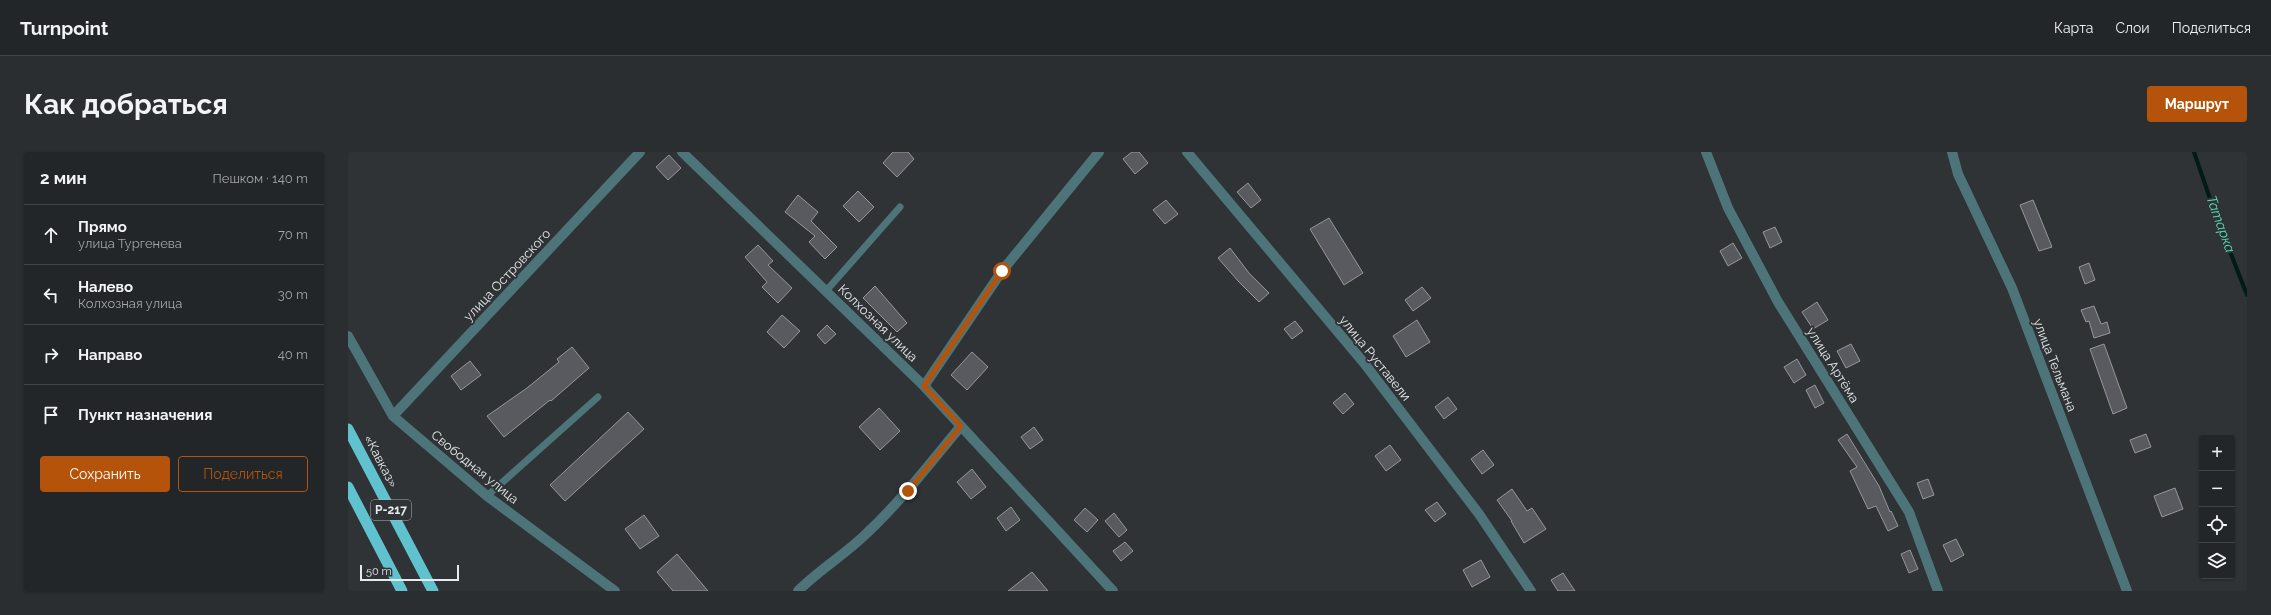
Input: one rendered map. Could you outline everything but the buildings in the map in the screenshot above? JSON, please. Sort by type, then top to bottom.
[{"type":"highway","name":"«Кавказ»","points":[[348,429],[433,591]]},
{"type":"highway","name":"Р-217","points":[[348,488],[402,591]]},
{"type":"street","name":"улица Островского","points":[[393,416],[640,152]]},
{"type":"street","name":"Колхозная улица","points":[[682,152],[924,386],[1113,591]]},
{"type":"street","points":[[924,386],[1002,271],[1099,152]]},
{"type":"street","name":"улица Руставели","points":[[1187,152],[1364,363],[1479,514],[1530,591]]},
{"type":"street","name":"улица Артёма","points":[[1706,152],[1728,208],[1778,302],[1909,512],[1938,591]]},
{"type":"street","name":"улица Тельмана","points":[[1952,152],[1958,174],[2012,288],[2127,591]]},
{"type":"street","name":"Свободная улица","points":[[348,336],[393,416],[487,496],[615,591]]},
{"type":"street","points":[[798,591],[816,573],[868,533],[908,491],[961,426]]},
{"type":"lane","points":[[826,291],[900,207]]},
{"type":"lane","points":[[487,496],[598,397]]},
{"type":"waterway","name":"Татарка","points":[[2194,152],[2215,213],[2247,295]]},
{"type":"route","points":[[908,491],[961,426],[924,386],[1002,271]]}]
